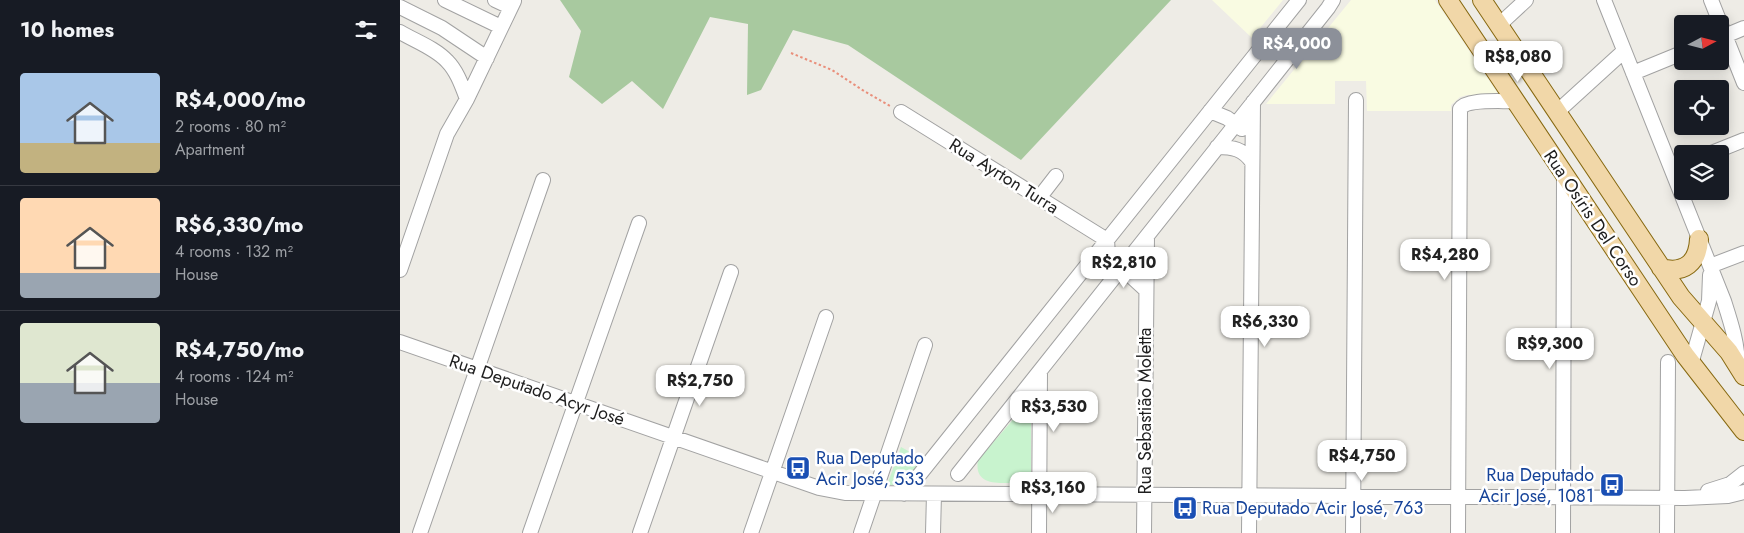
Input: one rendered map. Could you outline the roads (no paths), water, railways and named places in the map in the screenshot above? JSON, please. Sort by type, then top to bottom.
[{"type":"main road","name":"Rua Osíris Del Corso","points":[[1448,0],[1691,364],[1744,431]]},
{"type":"main road","name":"Rua Osíris Del Corso","points":[[1482,0],[1681,298],[1742,367]]},
{"type":"main road","points":[[1493,68],[1500,71],[1513,67],[1517,61],[1518,53]]},
{"type":"main road","points":[[1516,101],[1517,87],[1522,82],[1530,80],[1537,82]]},
{"type":"main road","points":[[1661,268],[1670,270],[1680,269],[1688,265],[1695,258],[1699,249],[1699,239]]},
{"type":"street","points":[[445,0],[501,27]]},
{"type":"street","points":[[400,270],[447,134],[467,99],[512,4],[494,0]]},
{"type":"street","points":[[904,494],[1299,0]]},
{"type":"street","points":[[958,474],[1333,0]]},
{"type":"street","points":[[1499,25],[1526,0]]},
{"type":"street","points":[[1604,0],[1633,73],[1674,161]]},
{"type":"street","points":[[1711,0],[1716,15]]},
{"type":"street","points":[[400,7],[442,28],[486,58]]},
{"type":"street","points":[[1729,34],[1744,28]]},
{"type":"street","points":[[400,32],[436,52],[447,61],[456,74],[467,99]]},
{"type":"street","points":[[1729,50],[1744,83]]},
{"type":"street","points":[[1557,112],[1624,51]]},
{"type":"street","points":[[1633,73],[1674,56]]},
{"type":"street","points":[[1353,533],[1356,100]]},
{"type":"street","points":[[1458,533],[1460,109],[1463,105],[1472,102],[1516,101]]},
{"type":"street","points":[[1249,533],[1253,102]]},
{"type":"street","points":[[1210,111],[1236,124],[1252,139]]},
{"type":"street","name":"Rua Ayrton Turra","points":[[901,112],[1107,240]]},
{"type":"street","points":[[1729,146],[1744,140]]},
{"type":"street","points":[[1217,148],[1234,148],[1242,151],[1252,162]]},
{"type":"street","points":[[1563,533],[1564,175]]},
{"type":"street","points":[[1039,198],[1056,176]]},
{"type":"street","points":[[420,533],[542,180]]},
{"type":"street","points":[[1565,208],[1572,202],[1581,199]]},
{"type":"street","points":[[1687,200],[1699,239],[1733,327],[1742,367]]},
{"type":"street","points":[[530,533],[639,223]]},
{"type":"street","name":"Rua Sebastião Moletta","points":[[1144,533],[1147,236]]},
{"type":"street","points":[[1107,240],[1108,255],[1145,290]]},
{"type":"street","points":[[1710,266],[1744,253]]},
{"type":"street","points":[[1691,364],[1709,301],[1710,266]]},
{"type":"street","points":[[640,533],[731,272]]},
{"type":"street","points":[[751,533],[826,317]]},
{"type":"street","name":"Rua Deputado Acyr José","points":[[400,342],[833,491],[874,494],[1667,498],[1728,496],[1744,492]]},
{"type":"street","points":[[860,533],[925,345]]},
{"type":"street","points":[[1667,533],[1668,362]]},
{"type":"street","points":[[1039,533],[1040,371]]},
{"type":"street","name":"Rua Deputado Acyr José","points":[[1685,498],[1730,484],[1744,473]]},
{"type":"street","points":[[933,533],[934,494]]},
{"type":"place","name":"Rua Deputado Acir José, 533","points":[[798,468]]},
{"type":"place","name":"Rua Deputado Acir José, 1081","points":[[1612,485]]},
{"type":"place","name":"Rua Deputado Acir José, 763","points":[[1185,508]]}]
